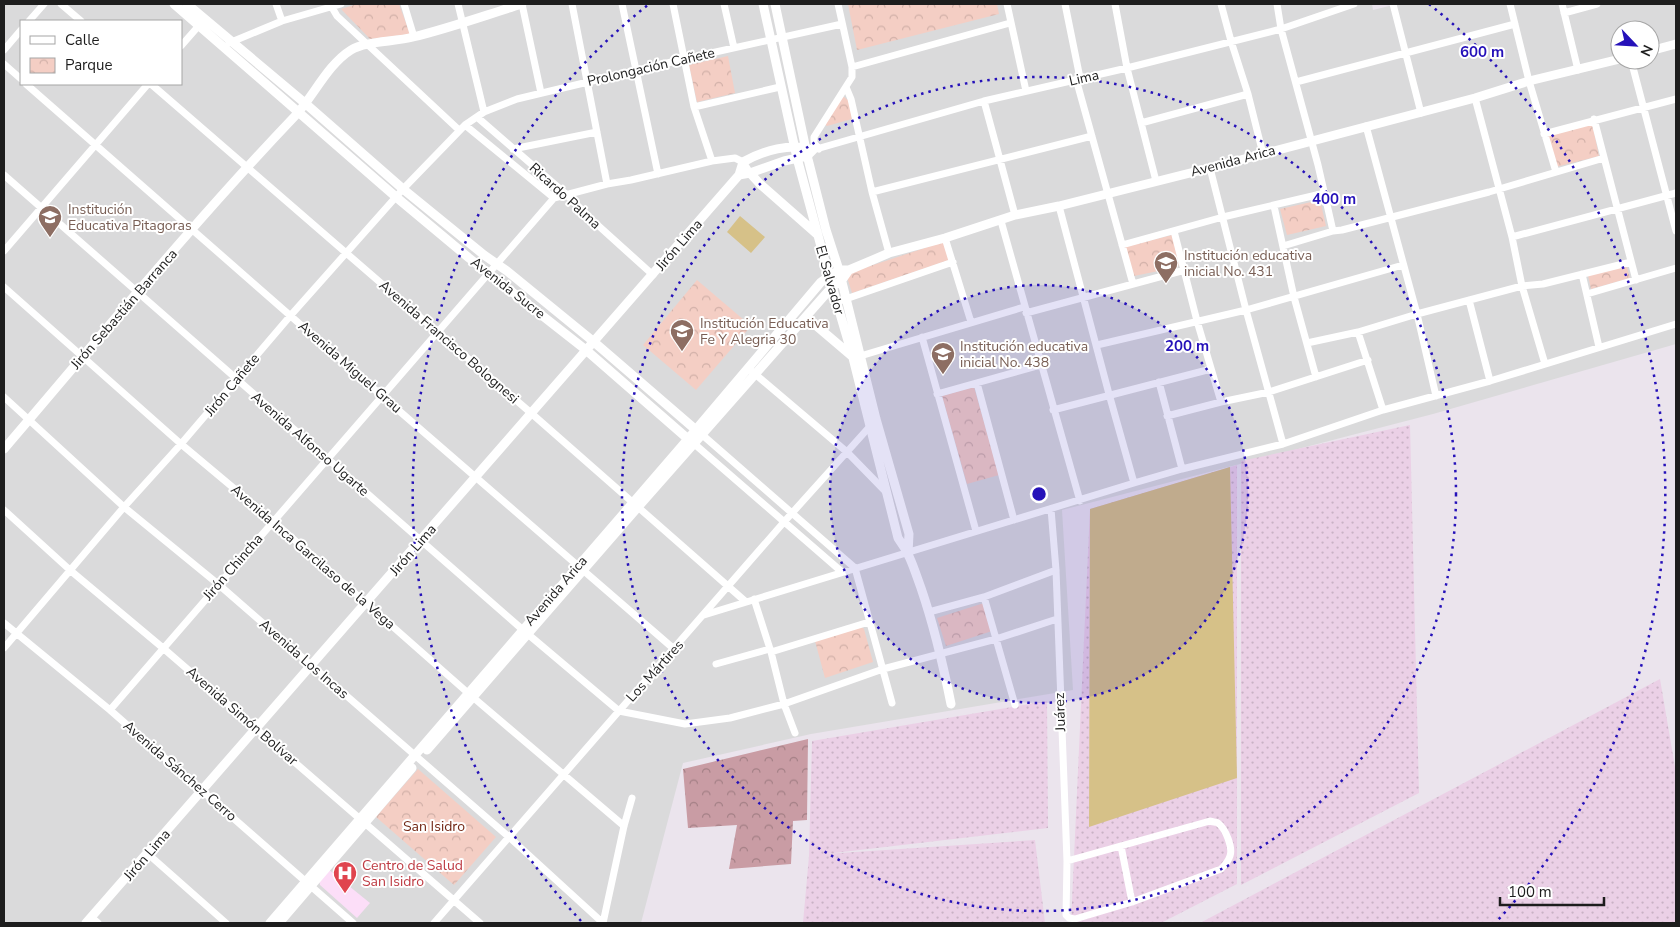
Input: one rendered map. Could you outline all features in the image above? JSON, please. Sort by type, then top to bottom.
[{"type":"street","points":[[30,20],[44,4]]},
{"type":"street","points":[[61,4],[79,20]]},
{"type":"street","name":"Avenida Sucre","points":[[174,4],[232,42],[403,189],[594,342],[855,568]]},
{"type":"street","name":"Avenida Sucre","points":[[187,4],[222,46],[396,197],[488,274],[586,350],[842,572]]},
{"type":"street","points":[[276,4],[282,21]]},
{"type":"street","points":[[222,46],[282,21],[331,5],[341,4]]},
{"type":"street","points":[[404,4],[414,37]]},
{"type":"street","points":[[458,4],[484,112]]},
{"type":"street","points":[[522,4],[541,93]]},
{"type":"street","name":"Jirón Sebastián Barranca","points":[[4,449],[247,166],[306,104],[342,57],[352,49],[367,44],[414,37],[522,4]]},
{"type":"street","points":[[572,4],[607,184]]},
{"type":"street","points":[[622,4],[658,174]]},
{"type":"street","points":[[673,4],[694,107],[712,161]]},
{"type":"street","points":[[724,4],[734,48]]},
{"type":"street","name":"El Salvador","points":[[763,4],[794,148],[836,302],[857,357],[909,534],[908,553]]},
{"type":"street","name":"El Salvador","points":[[775,4],[811,150],[826,230],[842,280],[870,426],[898,538],[908,553],[930,612],[951,704]]},
{"type":"street","points":[[739,175],[797,158],[811,150],[814,137],[852,77],[852,67],[838,4]]},
{"type":"street","points":[[1007,4],[1026,91]]},
{"type":"street","points":[[1064,4],[1078,79],[1092,136],[1133,284]]},
{"type":"street","points":[[1115,4],[1127,68],[1156,181]]},
{"type":"street","points":[[1221,4],[1248,94],[1263,154]]},
{"type":"street","points":[[1277,4],[1281,29],[1333,231]]},
{"type":"street","name":"Lima","points":[[811,150],[984,101],[1127,68],[1281,29],[1330,7],[1354,4]]},
{"type":"street","points":[[1393,4],[1421,113]]},
{"type":"street","points":[[1510,4],[1529,81],[1556,172]]},
{"type":"street","points":[[1562,4],[1578,70]]},
{"type":"street","points":[[1564,12],[1597,4]]},
{"type":"street","name":"Ricardo Palma","points":[[331,5],[337,16],[462,128],[554,198]]},
{"type":"street","points":[[182,45],[202,23]]},
{"type":"street","points":[[852,67],[1010,23]]},
{"type":"street","name":"Prolongación Cañete","points":[[462,128],[484,112],[501,104],[541,93],[842,24]]},
{"type":"street","points":[[1296,82],[1515,24]]},
{"type":"street","points":[[4,50],[20,31]]},
{"type":"street","points":[[1660,48],[1676,44]]},
{"type":"street","name":"Avenida Arica","points":[[279,923],[308,885],[699,432],[751,371],[821,282],[829,276],[839,270],[849,270],[889,253],[945,238],[1015,215],[1060,206],[1210,168],[1421,113],[1529,81],[1610,62]]},
{"type":"street","points":[[4,64],[20,78]]},
{"type":"street","points":[[1634,70],[1676,231]]},
{"type":"street","name":"Avenida Miguel Grau","points":[[27,85],[674,650]]},
{"type":"street","points":[[4,251],[149,85]]},
{"type":"street","name":"Avenida Francisco Bolognesi","points":[[151,85],[730,586],[750,601]]},
{"type":"street","points":[[694,107],[780,87]]},
{"type":"street","points":[[846,87],[851,99],[872,192],[889,253]]},
{"type":"street","points":[[1141,123],[1248,94]]},
{"type":"street","points":[[1475,98],[1512,237],[1522,286],[1544,364]]},
{"type":"street","points":[[1544,134],[1594,119],[1676,99]]},
{"type":"street","points":[[984,101],[1015,215]]},
{"type":"street","name":"Ricardo Palma","points":[[477,118],[567,194],[591,219],[653,275]]},
{"type":"street","points":[[1594,119],[1636,280]]},
{"type":"street","points":[[1366,126],[1417,314],[1436,396]]},
{"type":"street","name":"Jirón Cañete","points":[[4,648],[124,507],[237,380],[291,315],[403,189],[462,128]]},
{"type":"street","points":[[513,149],[597,132]]},
{"type":"street","points":[[872,192],[1092,136]]},
{"type":"street","points":[[743,162],[753,156],[794,148],[811,150]]},
{"type":"street","points":[[554,198],[607,184],[712,161],[735,158],[743,162],[760,184],[818,235]]},
{"type":"street","points":[[1283,246],[1604,158]]},
{"type":"street","name":"Jirón Lima","points":[[92,921],[202,790],[739,175],[743,162]]},
{"type":"street","points":[[1210,168],[1246,310],[1283,444]]},
{"type":"street","name":"Avenida Alfonso Ugarte","points":[[4,175],[137,294],[619,711]]},
{"type":"street","points":[[1122,245],[1223,217],[1324,193]]},
{"type":"street","points":[[1512,237],[1676,193]]},
{"type":"street","name":"Jirón Chincha","points":[[110,710],[554,198]]},
{"type":"street","points":[[1060,206],[1134,483]]},
{"type":"street","points":[[1274,206],[1294,297],[1316,377]]},
{"type":"street","points":[[1001,221],[1080,500]]},
{"type":"street","points":[[1174,230],[1197,320],[1221,402]]},
{"type":"street","points":[[945,238],[971,322]]},
{"type":"street","points":[[836,302],[953,262]]},
{"type":"street","points":[[1307,343],[1358,332],[1522,286],[1543,284],[1631,262]]},
{"type":"street","points":[[1097,345],[1246,310],[1403,265]]},
{"type":"street","points":[[1587,294],[1676,268]]},
{"type":"street","name":"Avenida Arica","points":[[751,371],[832,287],[842,280],[849,270]]},
{"type":"street","points":[[806,316],[857,357],[971,322],[1084,297],[1185,270]]},
{"type":"street","points":[[1582,274],[1599,347]]},
{"type":"street","name":"Avenida Inca Garcilaso de la Vega","points":[[4,286],[181,444],[367,602],[471,695],[624,826]]},
{"type":"street","points":[[1469,300],[1490,381]]},
{"type":"street","points":[[704,615],[1134,483],[1283,444],[1384,410],[1490,381],[1676,324]]},
{"type":"street","points":[[1358,332],[1384,410]]},
{"type":"street","points":[[922,337],[976,531]]},
{"type":"street","points":[[1167,416],[1269,392],[1368,360]]},
{"type":"street","points":[[937,394],[1041,365]]},
{"type":"street","points":[[1053,410],[1211,369]]},
{"type":"street","points":[[751,371],[848,452],[888,494]]},
{"type":"street","points":[[1159,382],[1182,469]]},
{"type":"street","points":[[977,383],[1014,520]]},
{"type":"street","name":"Avenida Los Incas","points":[[4,397],[124,507],[218,584],[509,837],[603,923]]},
{"type":"street","name":"Los Mártires","points":[[434,923],[876,418]]},
{"type":"street","name":"Juárez","points":[[1051,509],[1056,570],[1067,861],[1066,916],[1075,919],[1132,902]]},
{"type":"street","name":"Avenida Simón Bolívar","points":[[4,510],[71,571],[163,648],[480,923]]},
{"type":"street","points":[[855,568],[892,703]]},
{"type":"street","points":[[930,612],[984,597],[1056,570]]},
{"type":"street","points":[[984,597],[1015,705]]},
{"type":"street","points":[[750,601],[771,650],[784,704],[796,733]]},
{"type":"street","points":[[619,711],[690,724],[730,718],[784,704],[883,670],[996,639],[1057,619]]},
{"type":"street","points":[[716,664],[870,622]]},
{"type":"street","name":"Avenida Sánchez Cerro","points":[[4,623],[110,710],[353,923]]},
{"type":"street","points":[[603,923],[632,798]]},
{"type":"street","points":[[1067,861],[1210,821],[1218,823],[1224,830],[1230,844],[1231,854],[1221,870],[1132,902],[1121,846]]},
{"type":"street","points":[[148,854],[226,923]]},
{"type":"street","name":"Avenida Arica","points":[[270,923],[308,885]]},
{"type":"shaded area","points":[[4,4],[1372,4],[1373,10],[1397,4],[1676,4],[1676,344],[1433,414],[1062,510],[1073,690],[811,734],[683,763],[641,923],[4,923]]},
{"type":"shaded area","points":[[740,216],[765,237],[751,253],[727,232]]},
{"type":"shaded area","points":[[1410,425],[1419,793],[1241,885],[1241,461]]},
{"type":"shaded area","points":[[1237,465],[1237,884],[1161,923],[1071,923],[1090,509]]},
{"type":"shaded area","points":[[1230,467],[1237,778],[1089,827],[1090,509]]},
{"type":"shaded area","points":[[1660,679],[1676,773],[1676,923],[1200,923]]},
{"type":"shaded area","points":[[1047,701],[1048,828],[825,854],[1035,840],[1045,923],[803,923],[809,856],[812,741]]},
{"type":"shaded area","name":"Centro de Salud San Isidro","points":[[328,869],[370,903],[357,918],[320,885],[319,879]]},
{"type":"green space","points":[[357,4],[399,4],[410,34],[370,39],[341,9]]},
{"type":"green space","points":[[848,4],[997,4],[999,14],[857,50]]},
{"type":"green space","points":[[728,56],[735,93],[697,102],[689,65]]},
{"type":"green space","points":[[844,97],[849,101],[852,119],[827,126],[824,124],[841,98]]},
{"type":"green space","points":[[1592,123],[1599,156],[1556,167],[1548,135]]},
{"type":"green space","points":[[1320,200],[1326,226],[1287,235],[1280,209]]},
{"type":"green space","points":[[1172,235],[1179,264],[1178,267],[1134,276],[1125,247]]},
{"type":"green space","points":[[943,242],[949,260],[852,293],[846,274]]},
{"type":"green space","points":[[1625,260],[1630,278],[1591,289],[1587,271]]},
{"type":"green space","points":[[697,280],[751,326],[696,390],[643,345]]},
{"type":"green space","points":[[974,387],[999,475],[967,484],[942,396]]},
{"type":"green space","points":[[984,603],[992,631],[946,646],[937,618]]},
{"type":"green space","points":[[862,627],[873,662],[825,678],[815,641]]},
{"type":"green space","points":[[808,739],[807,820],[793,821],[791,864],[729,869],[737,825],[688,828],[683,769]]},
{"type":"green space","name":"San Isidro","points":[[418,769],[496,837],[454,885],[376,817]]},
{"type":"place","name":"Institución Educativa Pitagoras","points":[[50,238]]},
{"type":"place","name":"Institución educativa inicial No. 431","points":[[1166,284]]},
{"type":"place","name":"Institución Educativa Fe Y Alegria 30","points":[[682,352]]},
{"type":"place","name":"Institución educativa inicial No. 438","points":[[943,375]]},
{"type":"place","name":"Centro de Salud San Isidro","points":[[345,894]]}]
